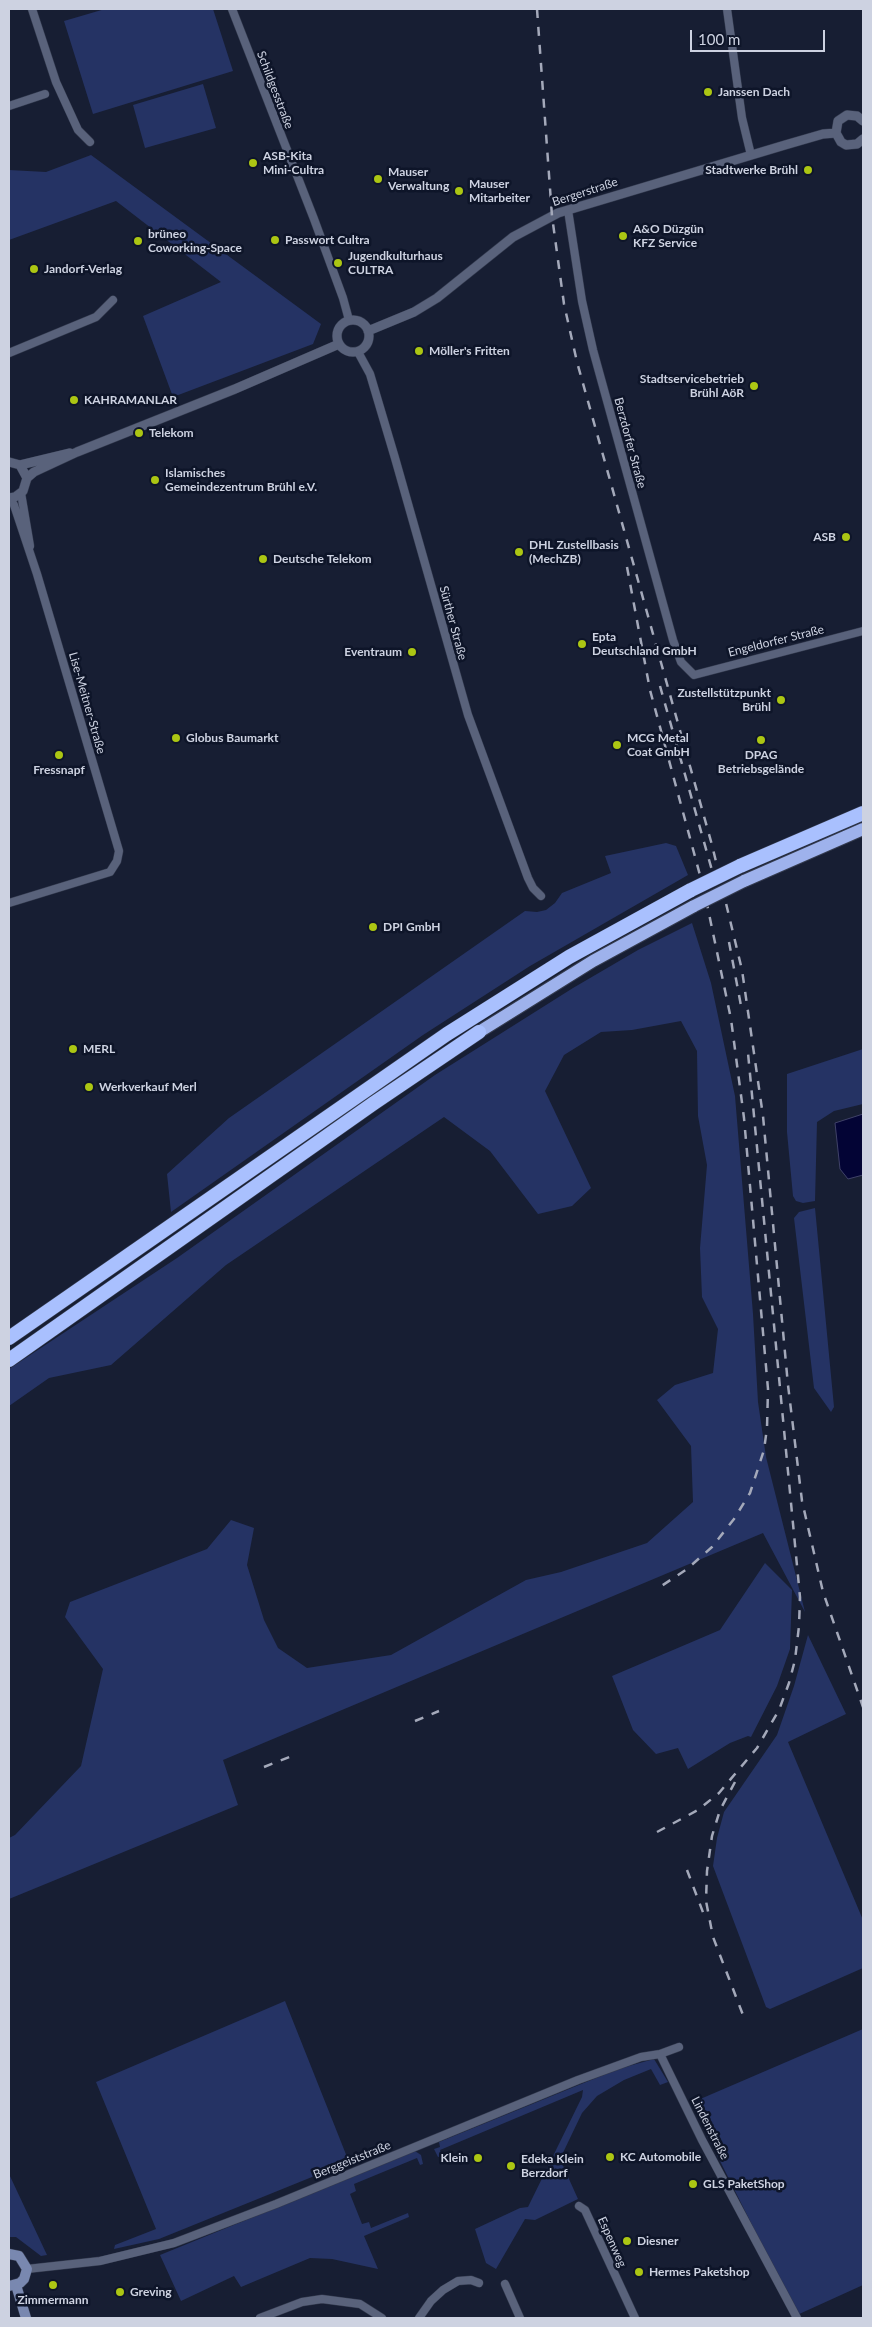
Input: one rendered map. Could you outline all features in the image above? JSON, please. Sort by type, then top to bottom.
[{"type":"highway","points":[[9,1338],[460,1025],[569,957],[691,890],[740,866],[863,812]]},
{"type":"highway","points":[[9,1360],[374,1103],[479,1032],[593,961],[744,881],[863,829]]},
{"type":"main road","points":[[9,2254],[19,2256],[26,2264],[27,2269],[24,2279],[12,2285],[26,2318]]},
{"type":"street","points":[[32,9],[56,82],[78,130],[90,142]]},
{"type":"street","name":"Schildgesstraße","points":[[232,9],[314,219],[343,298],[349,320]]},
{"type":"street","points":[[728,9],[742,118],[751,155]]},
{"type":"street","points":[[9,106],[46,94]]},
{"type":"street","points":[[863,121],[857,116],[847,115],[838,121],[836,132],[838,138],[846,145],[852,145],[863,140]]},
{"type":"street","name":"Bergerstraße","points":[[368,331],[414,312],[448,290],[513,237],[568,210],[823,134],[836,132]]},
{"type":"street","name":"Berzdorfer Straße","points":[[568,210],[582,301],[593,350],[673,640],[681,662],[694,675]]},
{"type":"street","points":[[9,353],[96,317],[113,300]]},
{"type":"street","points":[[349,320],[359,321],[368,331],[367,345],[358,352],[347,351],[338,344],[339,328],[349,320]]},
{"type":"street","points":[[27,478],[34,472],[77,452],[235,389],[338,344]]},
{"type":"street","name":"Sürther Straße","points":[[358,352],[370,374],[393,448],[468,715],[528,878],[533,888],[541,896]]},
{"type":"street","points":[[9,462],[20,465],[77,452]]},
{"type":"street","points":[[9,498],[21,493],[26,487],[27,478],[20,465]]},
{"type":"street","name":"Lise-Meitner-Straße","points":[[21,493],[29,532],[30,551]]},
{"type":"street","name":"Lise-Meitner-Straße","points":[[9,498],[14,505],[30,551],[119,851],[117,861],[110,872],[9,903]]},
{"type":"street","name":"Engeldorfer Straße","points":[[694,675],[863,631]]},
{"type":"street","name":"Berggeiststraße","points":[[27,2269],[100,2261],[174,2243],[276,2204],[578,2080],[641,2057],[660,2054],[679,2047]]},
{"type":"street","name":"Lindenstraße","points":[[660,2054],[702,2140],[797,2318]]},
{"type":"street","name":"Espenweg","points":[[579,2206],[585,2210],[635,2318]]},
{"type":"street","points":[[420,2318],[431,2301],[443,2290],[458,2281],[471,2280],[479,2283]]},
{"type":"street","points":[[505,2284],[520,2318]]},
{"type":"street","points":[[260,2318],[302,2302],[322,2299],[360,2304],[382,2318]]},
{"type":"shaded area","points":[[105,9],[213,9],[233,71],[93,114],[64,21]]},
{"type":"shaded area","points":[[203,84],[216,128],[145,148],[133,105]]},
{"type":"shaded area","points":[[91,155],[321,324],[313,344],[173,397],[143,316],[221,282],[116,201],[9,240],[9,170],[46,172]]},
{"type":"shaded area","points":[[666,843],[676,846],[688,875],[530,966],[423,1035],[171,1212],[167,1174],[229,1118],[525,911],[537,912],[546,910],[555,903],[562,893],[611,873],[605,856]]},
{"type":"shaded area","points":[[692,923],[711,983],[735,1096],[753,1314],[758,1402],[766,1457],[805,1612],[763,1533],[223,1760],[238,1805],[9,1899],[9,1838],[15,1835],[81,1766],[103,1669],[65,1617],[70,1602],[207,1549],[231,1520],[254,1528],[247,1565],[264,1620],[278,1648],[307,1668],[391,1655],[526,1580],[561,1572],[647,1543],[693,1502],[691,1446],[657,1400],[675,1385],[713,1373],[718,1329],[702,1297],[700,1248],[707,1165],[698,1116],[697,1051],[681,1021],[632,1030],[601,1032],[564,1055],[545,1091],[591,1188],[572,1206],[538,1214],[490,1151],[444,1117],[226,1265],[111,1365],[49,1378],[9,1406],[9,1369],[177,1258],[435,1075],[573,988],[638,950]]},
{"type":"shaded area","points":[[863,1049],[863,1104],[834,1111],[817,1122],[815,1201],[803,1203],[796,1201],[793,1196],[787,1132],[787,1074]]},
{"type":"shaded area","points":[[863,1114],[863,1175],[848,1179],[840,1169],[835,1123]]},
{"type":"shaded area","points":[[815,1208],[834,1407],[831,1412],[814,1388],[794,1218],[799,1212]]},
{"type":"shaded area","points":[[765,1563],[792,1590],[790,1649],[777,1686],[751,1737],[748,1736],[730,1743],[688,1769],[678,1748],[656,1754],[633,1730],[612,1676],[720,1630]]},
{"type":"shaded area","points":[[808,1635],[846,1714],[788,1742],[863,1920],[863,1968],[770,2009],[766,2007],[713,1866],[717,1838],[724,1812],[777,1735],[794,1686]]},
{"type":"shaded area","points":[[285,2001],[349,2162],[159,2239],[114,2249],[115,2245],[156,2229],[96,2082]]},
{"type":"shaded area","points":[[863,2029],[863,2285],[797,2315],[691,2103]]},
{"type":"shaded area","points":[[654,2059],[668,2082],[660,2085],[651,2069],[624,2080],[597,2096],[582,2113],[560,2159],[578,2199],[535,2220],[525,2219],[496,2269],[486,2263],[475,2229],[520,2208],[528,2207],[582,2097],[583,2090],[440,2150],[442,2156],[438,2157],[434,2149],[440,2147],[439,2142],[618,2069]]},
{"type":"shaded area","points":[[415,2151],[421,2155],[423,2164],[420,2165],[417,2158],[354,2184],[356,2191],[350,2194],[362,2224],[369,2222],[371,2228],[408,2213],[409,2217],[364,2236],[378,2269],[332,2259],[310,2258],[241,2287],[234,2276],[181,2301],[160,2255]]},
{"type":"shaded area","points":[[9,2174],[47,2255],[41,2256],[16,2237],[9,2237]]},
{"type":"railway","points":[[537,9],[552,216],[564,304],[577,362],[712,845],[742,970],[763,1116],[788,1385],[802,1501],[823,1592],[863,1707]]},
{"type":"railway","points":[[627,567],[650,690],[704,890],[731,1019],[744,1118],[768,1389],[767,1428],[764,1450],[750,1493],[734,1519],[712,1547],[687,1569],[660,1587]]},
{"type":"railway","points":[[660,686],[715,881]]},
{"type":"railway","points":[[729,942],[742,1011]]},
{"type":"railway","points":[[657,1832],[698,1810],[719,1793],[757,1748],[779,1710],[789,1683],[795,1660],[799,1626],[800,1597],[748,1053]]},
{"type":"railway","points":[[415,1721],[439,1711]]},
{"type":"railway","points":[[264,1767],[292,1756]]},
{"type":"railway","points":[[735,1782],[720,1810],[712,1836],[707,1871],[706,1901],[713,1937],[743,2015]]},
{"type":"railway","points":[[687,1870],[704,1915]]},
{"type":"place","name":"Janssen Dach","points":[[708,92]]},
{"type":"place","name":"ASB-Kita Mini-Cultra","points":[[253,163]]},
{"type":"place","name":"Stadtwerke Brühl","points":[[808,170]]},
{"type":"place","name":"Mauser Verwaltung","points":[[378,179]]},
{"type":"place","name":"Mauser Mitarbeiter","points":[[459,191]]},
{"type":"place","name":"A&O Düzgün KFZ Service","points":[[623,236]]},
{"type":"place","name":"Passwort Cultra","points":[[275,240]]},
{"type":"place","name":"brüneo Coworking-Space","points":[[138,241]]},
{"type":"place","name":"Jugendkulturhaus CULTRA","points":[[338,263]]},
{"type":"place","name":"Jandorf-Verlag","points":[[34,269]]},
{"type":"place","name":"Möller's Fritten","points":[[419,351]]},
{"type":"place","name":"Stadtservicebetrieb Brühl AöR","points":[[754,386]]},
{"type":"place","name":"KAHRAMANLAR","points":[[74,400]]},
{"type":"place","name":"Telekom","points":[[139,433]]},
{"type":"place","name":"Islamisches Gemeindezentrum Brühl e.V.","points":[[155,480]]},
{"type":"place","name":"ASB","points":[[846,537]]},
{"type":"place","name":"DHL Zustellbasis (MechZB)","points":[[519,552]]},
{"type":"place","name":"Deutsche Telekom","points":[[263,559]]},
{"type":"place","name":"Epta Deutschland GmbH","points":[[582,644]]},
{"type":"place","name":"Eventraum","points":[[412,652]]},
{"type":"place","name":"Zustellstützpunkt Brühl","points":[[781,700]]},
{"type":"place","name":"Globus Baumarkt","points":[[176,738]]},
{"type":"place","name":"DPAG Betriebsgelände","points":[[761,740]]},
{"type":"place","name":"MCG Metal Coat GmbH","points":[[617,745]]},
{"type":"place","name":"Fressnapf","points":[[59,755]]},
{"type":"place","name":"DPI GmbH","points":[[373,927]]},
{"type":"place","name":"MERL","points":[[73,1049]]},
{"type":"place","name":"Werkverkauf Merl","points":[[89,1087]]},
{"type":"place","name":"KC Automobile","points":[[610,2157]]},
{"type":"place","name":"Klein","points":[[478,2158]]},
{"type":"place","name":"Edeka Klein Berzdorf","points":[[511,2166]]},
{"type":"place","name":"GLS PaketShop","points":[[693,2184]]},
{"type":"place","name":"Diesner","points":[[627,2241]]},
{"type":"place","name":"Hermes Paketshop","points":[[639,2272]]},
{"type":"place","name":"Zimmermann","points":[[53,2285]]},
{"type":"place","name":"Greving","points":[[120,2292]]}]
